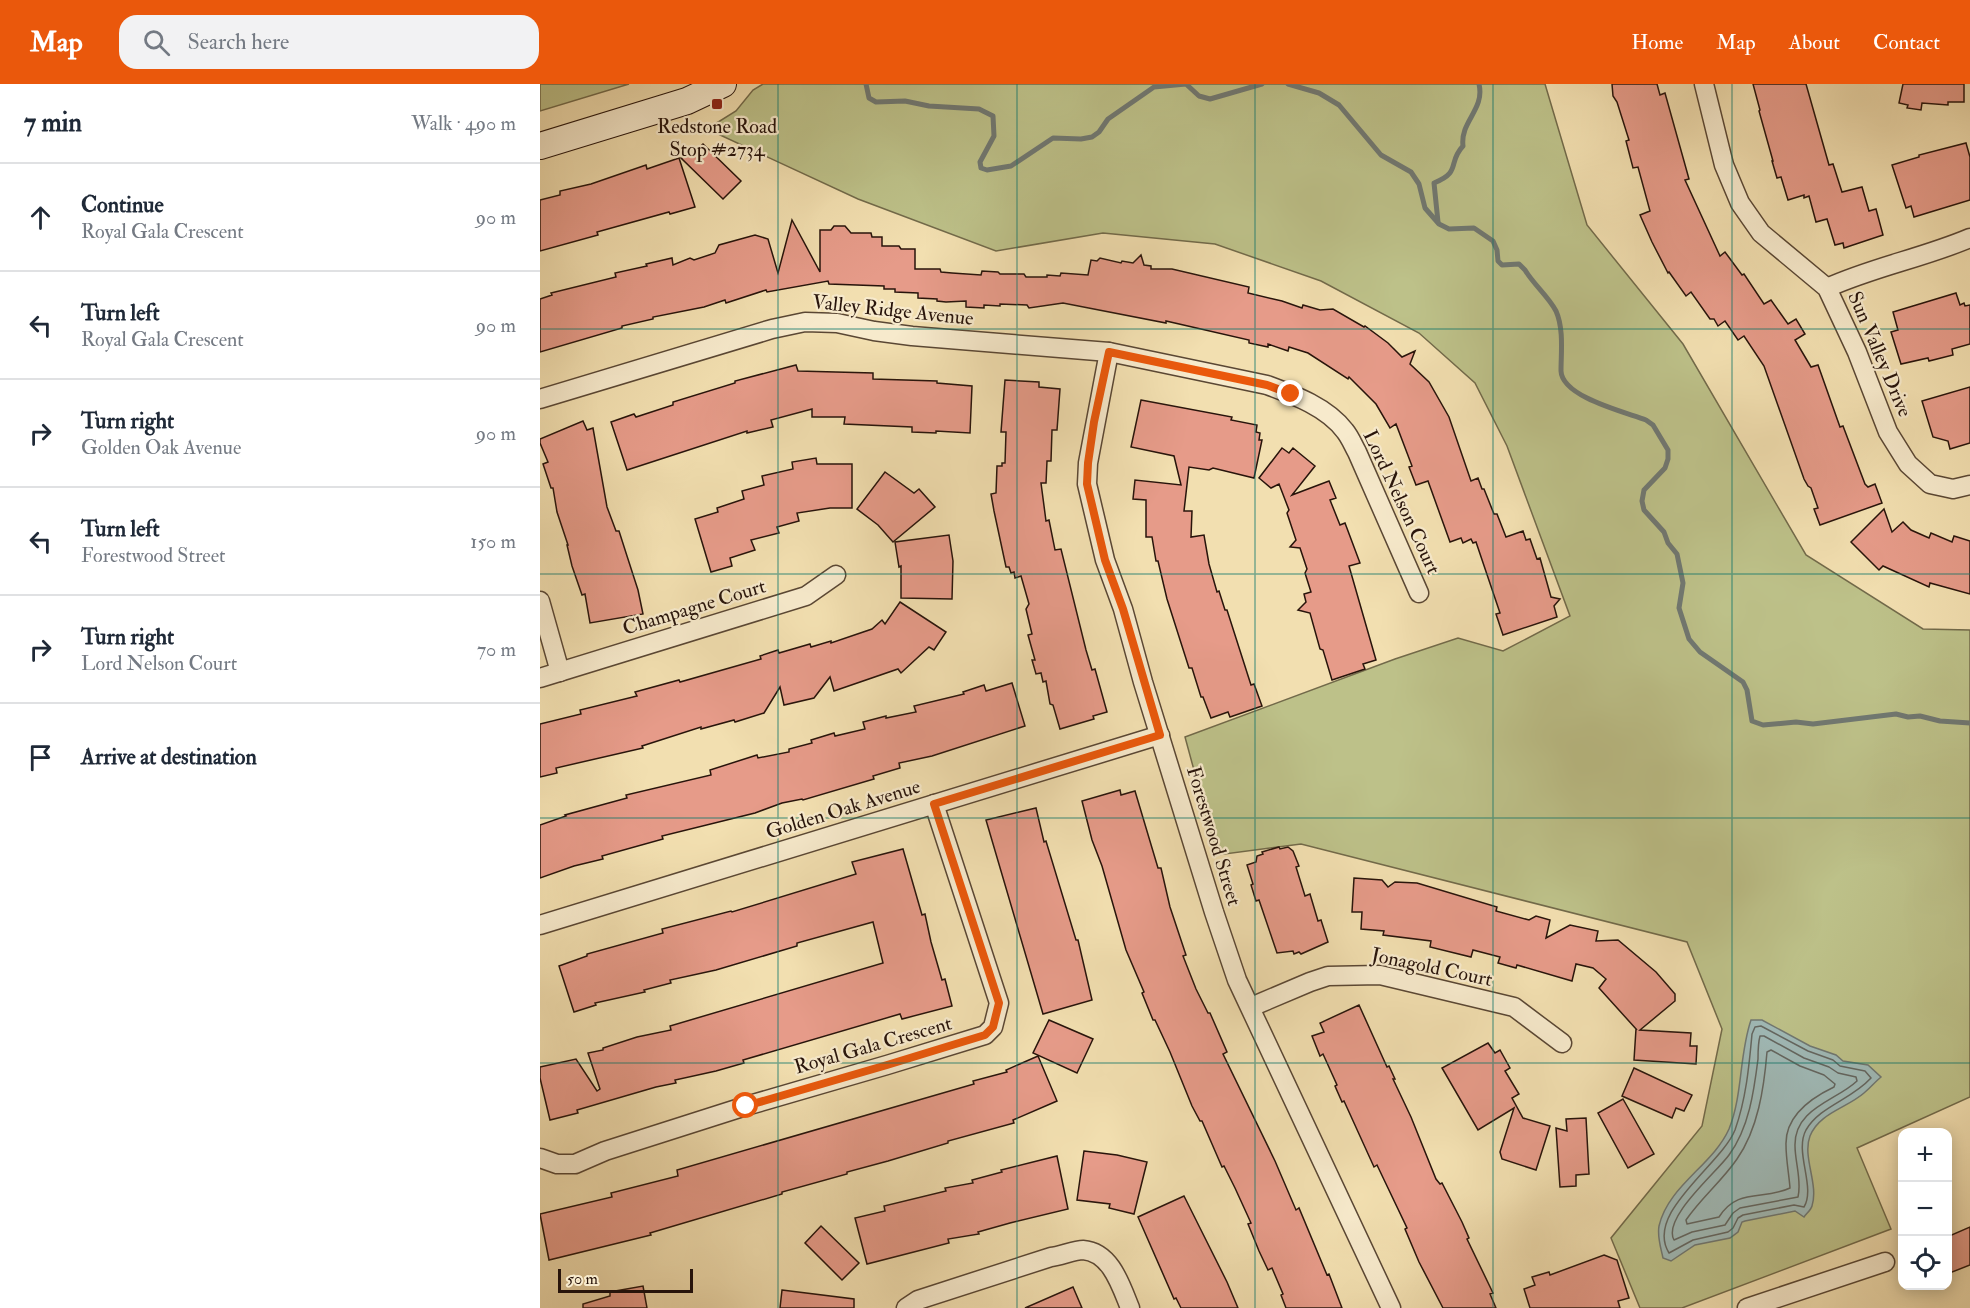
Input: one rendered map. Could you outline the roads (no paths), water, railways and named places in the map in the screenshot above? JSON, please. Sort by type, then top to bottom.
[{"type":"street","points":[[540,146],[687,101],[723,84]]},
{"type":"street","name":"Sun Valley Drive","points":[[1704,84],[1724,165],[1740,203],[1761,233],[1827,288],[1857,352],[1888,432],[1908,464],[1930,484],[1953,489],[1970,485]]},
{"type":"street","points":[[1827,288],[1848,279],[1936,252],[1970,238]]},
{"type":"street","name":"Valley Ridge Avenue","points":[[540,399],[772,329],[805,322],[837,323],[912,336],[1109,352]]},
{"type":"street","name":"Lord Nelson Court","points":[[1109,352],[1267,385],[1291,394],[1329,416],[1344,430],[1358,452],[1419,593]]},
{"type":"street","name":"Forestwood Street","points":[[1109,352],[1092,432],[1087,484],[1105,560],[1123,609],[1214,912],[1237,980],[1391,1308]]},
{"type":"street","name":"Champagne Court","points":[[540,678],[806,597],[836,575]]},
{"type":"street","points":[[540,601],[560,672]]},
{"type":"street","name":"Golden Oak Avenue","points":[[540,925],[1160,735]]},
{"type":"street","name":"Royal Gala Crescent","points":[[540,1158],[557,1164],[575,1164],[605,1151],[746,1106],[985,1035],[993,1027],[999,1003],[934,804]]},
{"type":"street","name":"Jonagold Court","points":[[1251,1007],[1328,976],[1380,975],[1514,1007],[1562,1043]]},
{"type":"street","points":[[906,1308],[918,1300],[1051,1257],[1067,1255],[1080,1250],[1094,1252],[1110,1264],[1131,1308]]},
{"type":"street","points":[[1747,1308],[1885,1262]]},
{"type":"water","points":[[1751,1020],[1762,1020],[1810,1046],[1836,1055],[1843,1061],[1868,1065],[1881,1077],[1864,1093],[1827,1116],[1814,1128],[1808,1144],[1808,1153],[1814,1198],[1804,1217],[1795,1211],[1745,1221],[1742,1222],[1738,1232],[1730,1238],[1695,1245],[1671,1261],[1663,1258],[1659,1226],[1671,1199],[1713,1154],[1729,1129],[1737,1102],[1744,1047]]},
{"type":"waterway","points":[[866,84],[869,98],[876,102],[905,101],[929,106],[979,109],[993,116],[994,136],[980,162],[981,168],[987,170],[1011,166],[1053,138],[1092,137],[1099,132],[1108,119],[1154,87],[1186,84],[1199,96],[1210,99],[1262,84]]},
{"type":"waterway","points":[[1288,84],[1319,93],[1339,105],[1381,155],[1411,172],[1419,184],[1425,208],[1439,224],[1449,229],[1474,228],[1493,241],[1498,261],[1502,265],[1519,264],[1525,270],[1549,300],[1559,318],[1562,349],[1561,371],[1564,380],[1572,388],[1596,402],[1646,420],[1653,425],[1668,450],[1668,459],[1665,468],[1644,490],[1642,501],[1644,510],[1664,532],[1668,543],[1677,554],[1683,583],[1679,608],[1689,639],[1700,652],[1743,682],[1747,690],[1752,721],[1763,725],[1796,722],[1813,724],[1896,714],[1970,723]]},
{"type":"waterway","points":[[1438,222],[1434,183],[1448,175],[1463,146],[1465,129],[1479,101],[1479,84]]},
{"type":"place","name":"Redstone Road Stop #2734","points":[[717,104]]}]
